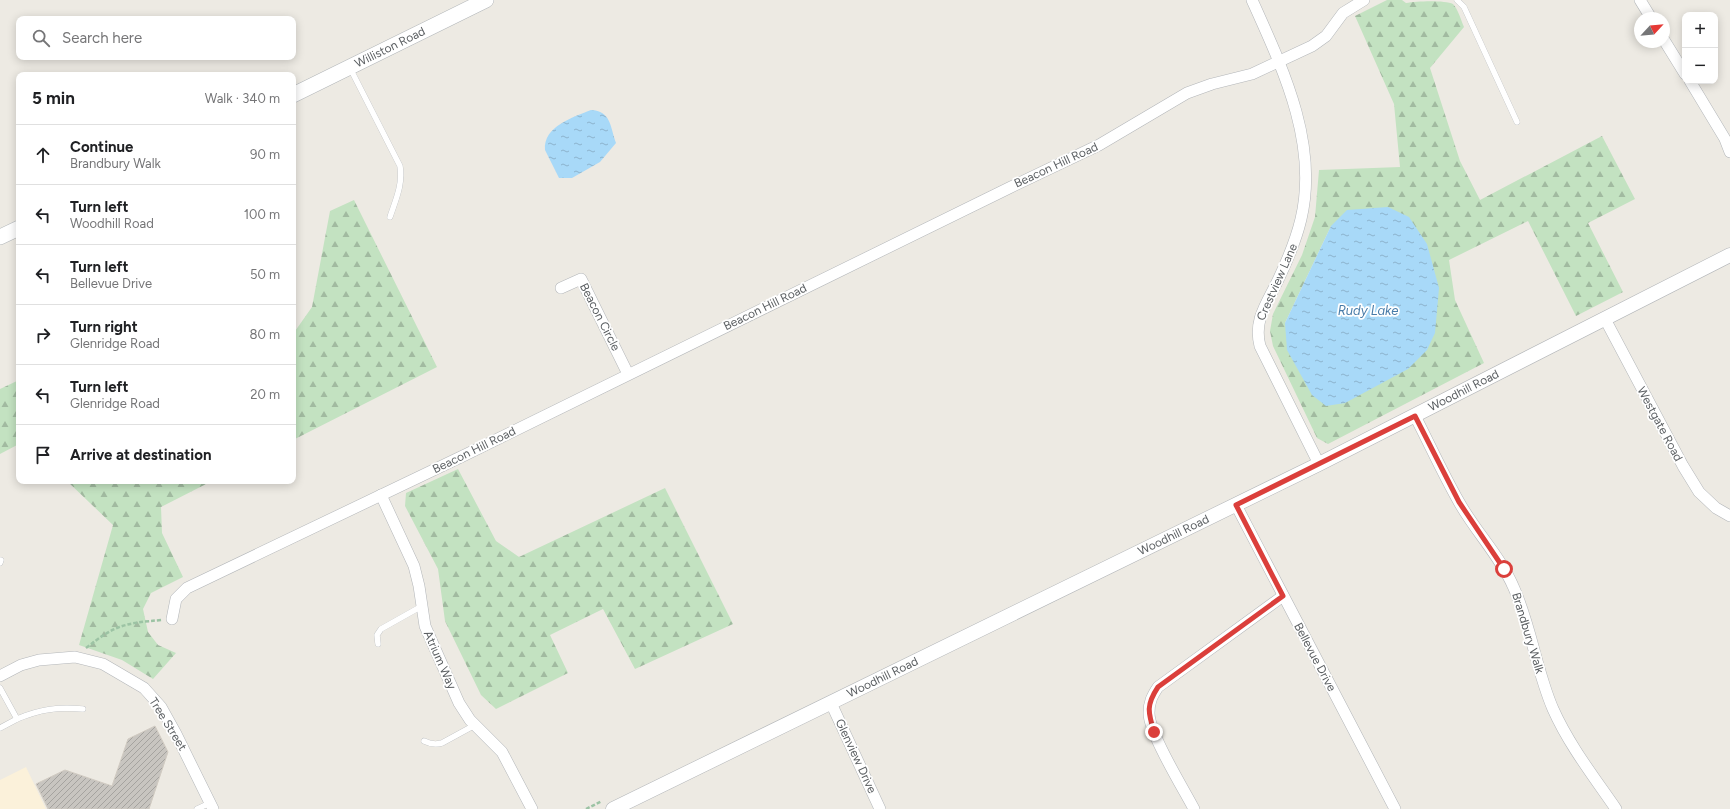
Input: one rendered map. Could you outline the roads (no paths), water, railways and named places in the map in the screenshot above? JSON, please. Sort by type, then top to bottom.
[{"type":"main road","name":"Williston Road","points":[[296,94],[486,0]]},
{"type":"main road","points":[[0,237],[16,229]]},
{"type":"street","name":"Crestview Lane","points":[[1252,0],[1279,62],[1299,119],[1305,152],[1306,184],[1302,217],[1292,249],[1261,313],[1257,335],[1260,346],[1319,464]]},
{"type":"street","name":"Beacon Hill Road","points":[[172,619],[176,599],[187,588],[1099,145],[1187,93],[1212,84],[1252,74],[1312,46],[1326,36],[1343,13],[1364,0]]},
{"type":"street","points":[[1640,0],[1647,12]]},
{"type":"street","points":[[1669,48],[1682,69]]},
{"type":"street","points":[[1692,84],[1725,139],[1730,152]]},
{"type":"street","name":"Woodhill Road","points":[[613,809],[1319,464],[1730,255]]},
{"type":"street","name":"Beacon Circle","points":[[561,288],[581,279],[628,374]]},
{"type":"street","name":"Westgate Road","points":[[1605,319],[1683,466],[1699,492],[1716,508],[1730,516]]},
{"type":"street","name":"Brandbury Walk","points":[[1415,416],[1459,502],[1513,585],[1525,617],[1541,676],[1554,710],[1572,743],[1616,809]]},
{"type":"street","name":"Atrium Way","points":[[381,495],[414,566],[426,626],[433,646],[459,703],[475,725],[502,752],[532,809]]},
{"type":"street","name":"Bellevue Drive","points":[[1236,505],[1395,809]]},
{"type":"street","points":[[1194,809],[1154,732],[1149,714],[1150,699],[1158,687],[1283,596]]},
{"type":"street","name":"Tree Street","points":[[0,676],[21,665],[39,660],[75,657],[103,664],[144,688],[161,707],[212,806]]},
{"type":"street","name":"Glenview Drive","points":[[832,703],[880,809]]},
{"type":"lane","points":[[1457,0],[1464,7],[1517,122]]},
{"type":"lane","points":[[350,68],[400,166],[402,178],[399,192],[390,216]]},
{"type":"lane","points":[[378,644],[377,635],[381,629],[422,606]]},
{"type":"lane","points":[[0,688],[17,719]]},
{"type":"lane","points":[[0,728],[36,711],[62,707],[83,709]]},
{"type":"lane","points":[[424,741],[437,745],[475,725]]},
{"type":"lane","points":[[197,809],[212,806]]},
{"type":"water","points":[[591,110],[598,111],[606,116],[611,125],[616,143],[600,162],[572,178],[559,178],[545,150],[549,135],[554,129],[568,119]]},
{"type":"water","name":"Rudy Lake","points":[[1388,207],[1409,217],[1427,244],[1439,288],[1435,333],[1427,350],[1408,369],[1345,403],[1326,406],[1312,395],[1287,350],[1285,323],[1331,226],[1347,210]]}]
